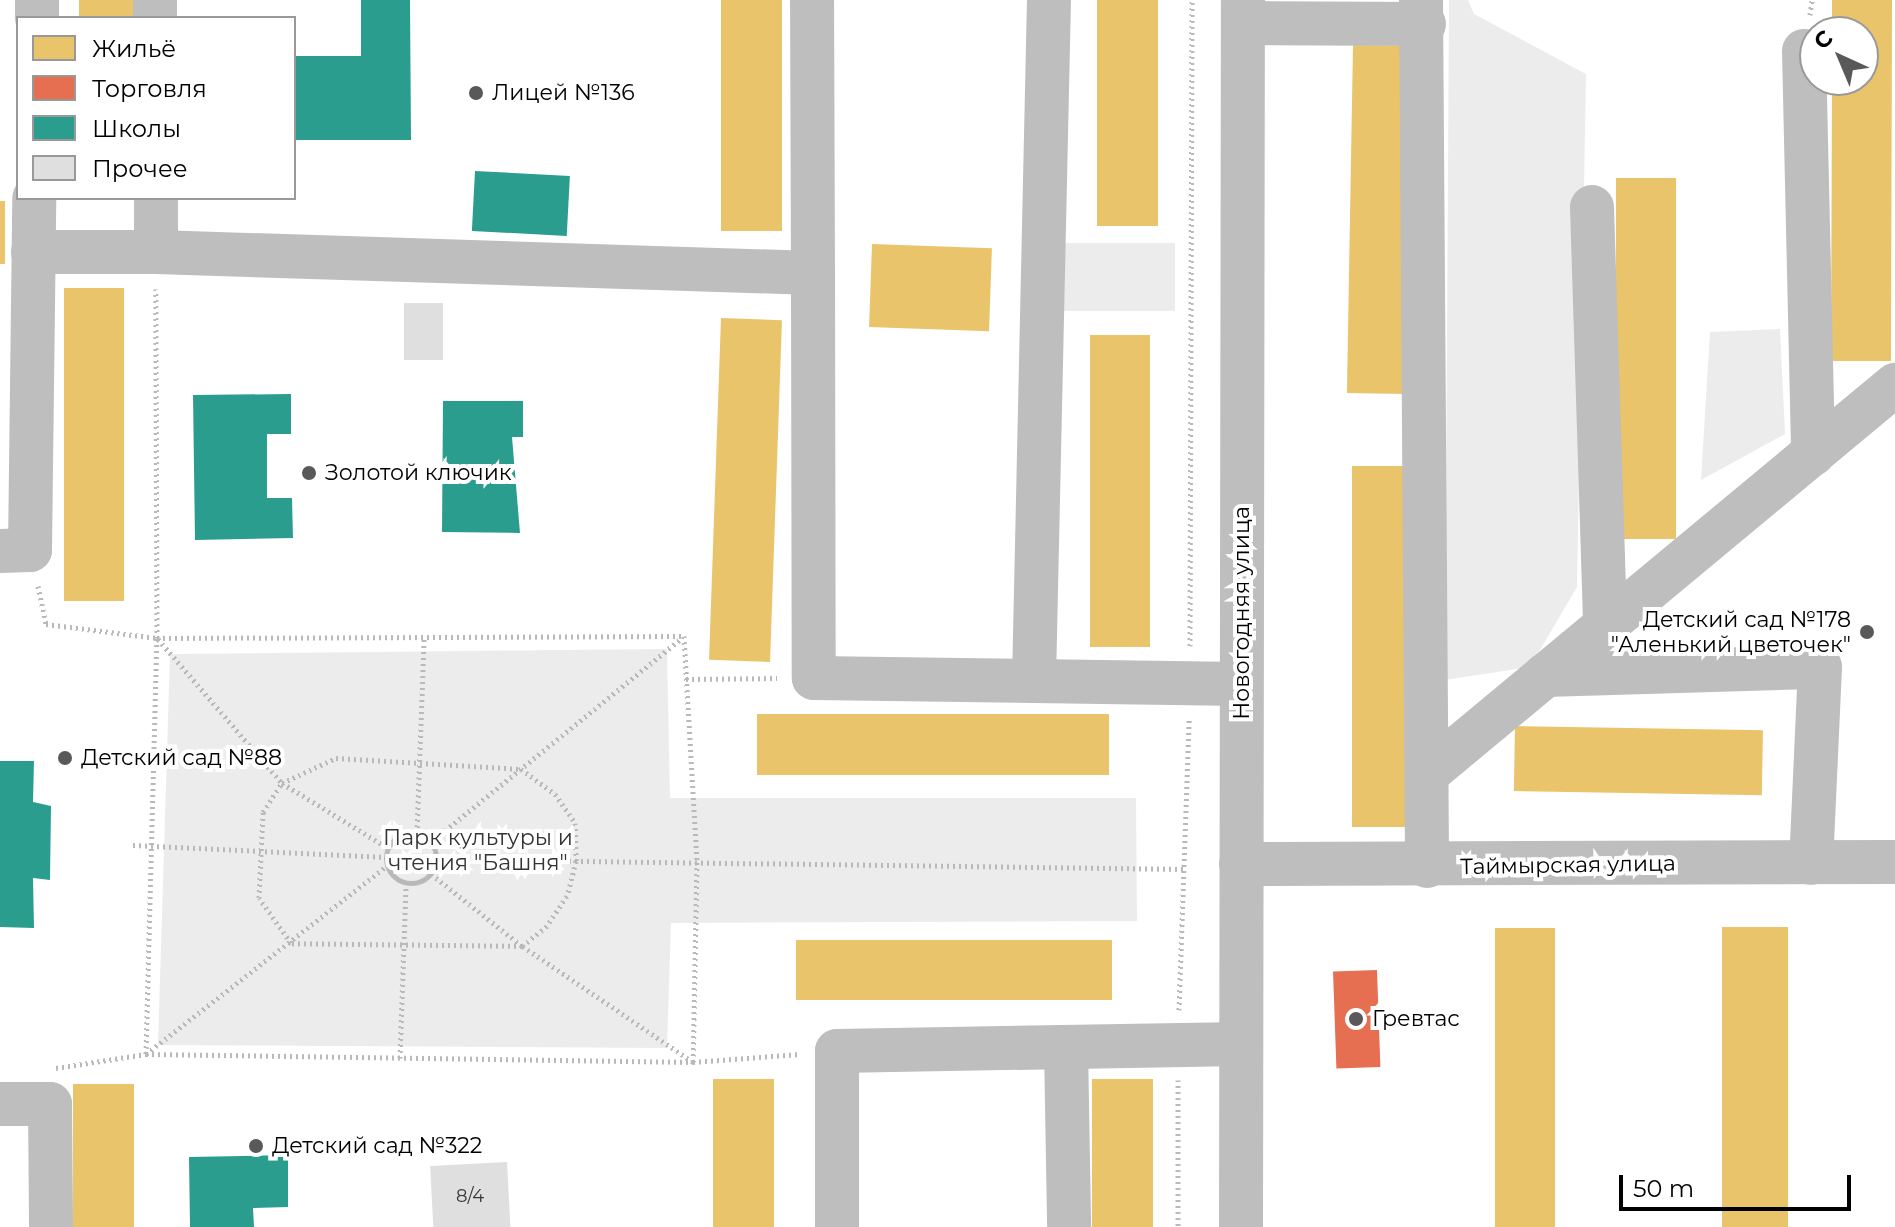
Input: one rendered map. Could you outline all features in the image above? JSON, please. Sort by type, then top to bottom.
[{"type":"street","points":[[812,0],[814,678],[1241,684]]},
{"type":"street","points":[[1034,681],[1049,0]]},
{"type":"street","points":[[1243,11],[1422,12],[1429,772],[1427,866]]},
{"type":"street","name":"Новогодняя улица","points":[[1241,1227],[1243,11]]},
{"type":"street","points":[[1805,96],[1813,454]]},
{"type":"street","points":[[15,551],[34,200]]},
{"type":"street","points":[[156,200],[156,252]]},
{"type":"street","points":[[1592,207],[1605,625]]},
{"type":"street","points":[[33,252],[156,252],[813,273]]},
{"type":"street","points":[[1429,772],[1895,385]]},
{"type":"street","points":[[1545,675],[1820,667],[1811,863]]},
{"type":"street","name":"Таймырская улица","points":[[1241,864],[1427,866],[1895,862]]},
{"type":"street","points":[[837,1227],[837,1051],[1241,1044]]},
{"type":"street","points":[[1066,1047],[1069,1227]]},
{"type":"street","points":[[0,1104],[50,1104],[51,1227]]},
{"type":"path","points":[[1178,1227],[1178,1045],[1190,683],[1192,0]]},
{"type":"path","points":[[146,1054],[157,638],[156,252]]},
{"type":"path","points":[[15,551],[46,624],[157,638],[684,636]]},
{"type":"path","points":[[684,636],[697,862],[693,1062]]},
{"type":"path","points":[[431,842],[684,636]]},
{"type":"path","points":[[157,638],[282,783],[388,848]]},
{"type":"path","points":[[417,833],[424,639]]},
{"type":"path","points":[[686,679],[814,678]]},
{"type":"path","points":[[336,758],[422,758],[521,769],[555,794],[575,823],[576,861],[567,896],[522,946],[291,943],[259,898],[257,851],[263,812],[282,783],[336,758]]},
{"type":"path","points":[[417,833],[431,842],[437,859],[431,874],[406,883],[387,866],[386,857],[388,848],[399,835],[417,833]]},
{"type":"path","points":[[133,845],[386,857]]},
{"type":"path","points":[[437,859],[1185,869]]},
{"type":"path","points":[[146,1054],[387,866]]},
{"type":"path","points":[[431,874],[522,946],[693,1062]]},
{"type":"path","points":[[400,1058],[406,883]]},
{"type":"path","points":[[50,1104],[56,1066],[146,1054],[693,1062],[837,1051]]},
{"type":"green space","points":[[1449,0],[1468,0],[1474,14],[1586,74],[1577,587],[1530,667],[1445,680]]},
{"type":"green space","points":[[1062,243],[1175,243],[1175,311],[1062,311]]},
{"type":"green space","points":[[1780,329],[1785,434],[1701,480],[1710,332]]},
{"type":"green space","name":"Парк культуры и чтения \"Башня\"","points":[[667,649],[670,798],[1136,798],[1137,921],[671,923],[667,1048],[158,1045],[170,654]]},
{"type":"building: Жильё","points":[[79,0],[139,0],[139,16],[79,16]]},
{"type":"building: Жильё","points":[[721,0],[782,0],[782,231],[721,231]]},
{"type":"building: Жильё","points":[[1097,0],[1158,0],[1158,226],[1097,226]]},
{"type":"building: Жильё","points":[[1832,0],[1892,0],[1891,361],[1831,361],[1832,96],[1879,96],[1879,16],[1832,16]]},
{"type":"building: Жильё","points":[[1353,45],[1413,46],[1407,394],[1347,393]]},
{"type":"building: Жильё","points":[[1616,178],[1676,178],[1676,539],[1616,539]]},
{"type":"building: Жильё","points":[[0,201],[5,201],[5,264],[0,264]]},
{"type":"building: Жильё","points":[[872,244],[992,248],[989,331],[869,327]]},
{"type":"building: Жильё","points":[[64,288],[124,288],[124,601],[64,601]]},
{"type":"building: Жильё","points":[[721,318],[782,320],[770,662],[709,660]]},
{"type":"building: Жильё","points":[[1090,335],[1150,335],[1150,647],[1090,647]]},
{"type":"building: Жильё","points":[[1352,466],[1413,466],[1413,827],[1352,827]]},
{"type":"building: Жильё","points":[[757,714],[1109,714],[1109,775],[757,775]]},
{"type":"building: Жильё","points":[[1515,726],[1763,730],[1762,795],[1514,791]]},
{"type":"building: Жильё","points":[[1722,927],[1788,927],[1788,1227],[1722,1227]]},
{"type":"building: Жильё","points":[[1495,928],[1555,928],[1555,1227],[1495,1227]]},
{"type":"building: Жильё","points":[[796,940],[1112,940],[1112,1000],[796,1000]]},
{"type":"building: Жильё","points":[[713,1079],[774,1079],[774,1227],[713,1227]]},
{"type":"building: Жильё","points":[[1092,1079],[1153,1079],[1153,1227],[1092,1227]]},
{"type":"building: Жильё","points":[[73,1084],[134,1084],[134,1227],[73,1227]]},
{"type":"building: Торговля","name":"Гревтас","points":[[1377,970],[1380,1067],[1336,1068],[1333,972]]},
{"type":"building: Школы","points":[[361,0],[410,0],[411,140],[296,140],[296,56],[361,56]]},
{"type":"building: Школы","points":[[475,171],[570,176],[567,236],[472,231]]},
{"type":"building: Школы","points":[[291,394],[291,434],[267,434],[267,498],[292,498],[293,538],[195,540],[193,395]]},
{"type":"building: Школы","points":[[443,401],[523,401],[523,437],[512,437],[520,533],[442,532]]},
{"type":"building: Школы","points":[[0,761],[34,761],[33,802],[51,806],[50,880],[33,878],[34,928],[0,927]]},
{"type":"building: Школы","points":[[288,1155],[288,1207],[253,1208],[254,1227],[190,1227],[189,1157]]},
{"type":"building: Прочее","points":[[404,303],[443,303],[443,360],[404,360]]},
{"type":"building: Прочее","points":[[507,1162],[510,1227],[433,1227],[430,1166]]},
{"type":"place","name":"Лицей №136","points":[[476,93]]},
{"type":"place","name":"Золотой ключик","points":[[309,473]]},
{"type":"place","name":"Детский сад №178 \"Аленький цветочек\"","points":[[1867,632]]},
{"type":"place","name":"Детский сад №88","points":[[65,758]]},
{"type":"place","name":"Гревтас","points":[[1356,1019]]},
{"type":"place","name":"Детский сад №322","points":[[256,1146]]}]
